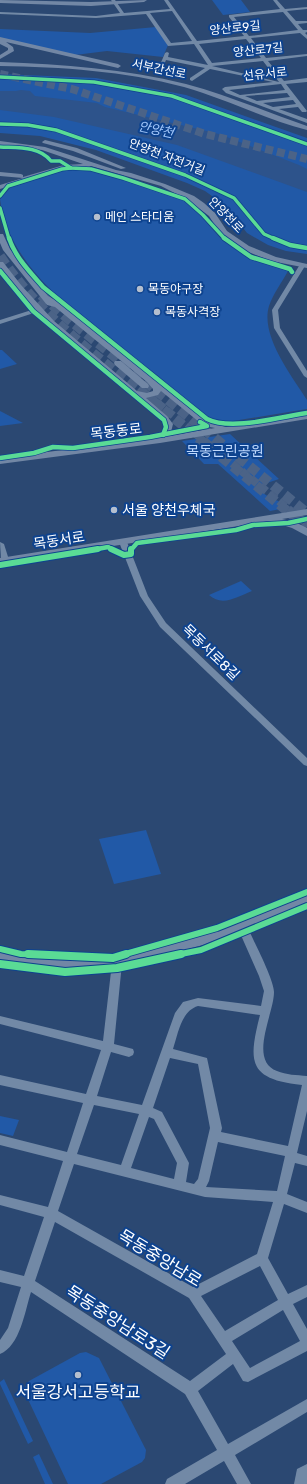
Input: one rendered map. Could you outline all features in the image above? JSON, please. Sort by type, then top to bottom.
[{"type":"main road","points":[[1,2],[71,4],[144,0]]},
{"type":"main road","points":[[0,40],[11,48],[11,51],[2,56]]},
{"type":"main road","points":[[0,40],[109,63],[165,78]]},
{"type":"main road","name":"서부간선로","points":[[0,61],[76,64],[165,78],[212,91],[307,124]]},
{"type":"main road","name":"서부간선로","points":[[0,64],[46,65],[125,73],[194,88],[307,128]]},
{"type":"main road","points":[[0,70],[58,69],[125,73]]},
{"type":"main road","points":[[0,136],[12,137]]},
{"type":"main road","points":[[34,139],[91,154],[122,168],[129,174]]},
{"type":"main road","name":"안양천로","points":[[0,140],[46,146],[120,169],[129,174]]},
{"type":"main road","name":"안양천로","points":[[0,143],[51,150],[104,169],[129,174],[163,185],[191,198],[212,215],[224,233],[246,248],[274,259],[304,266]]},
{"type":"main road","points":[[0,174],[20,176],[31,175],[43,171],[50,166],[52,162],[51,157],[46,152],[23,145]]},
{"type":"main road","points":[[0,187],[64,167],[81,166],[104,169]]},
{"type":"main road","points":[[0,236],[7,250],[47,298],[58,305],[141,386],[169,424],[167,432],[160,440]]},
{"type":"main road","points":[[0,252],[17,276],[51,315],[141,386]]},
{"type":"main road","points":[[0,264],[18,287],[51,323],[141,386],[163,388],[207,424],[233,428]]},
{"type":"main road","name":"목동동로","points":[[0,461],[160,440],[307,416]]},
{"type":"main road","name":"목동서로","points":[[3,561],[307,512]]},
{"type":"main road","points":[[263,519],[287,522],[300,527],[307,533]]},
{"type":"main road","points":[[0,955],[27,961],[68,965],[117,963],[199,941],[307,899]]},
{"type":"street","points":[[166,0],[210,66]]},
{"type":"street","points":[[275,0],[294,23],[304,31],[307,38]]},
{"type":"street","points":[[114,1],[123,15]]},
{"type":"street","points":[[305,111],[264,60],[232,16],[307,8]]},
{"type":"street","points":[[0,13],[67,17],[96,17],[172,10]]},
{"type":"street","points":[[147,12],[170,45],[159,71]]},
{"type":"street","points":[[294,23],[307,22]]},
{"type":"street","name":"양산로9길","points":[[170,45],[304,31]]},
{"type":"street","name":"양산로7길","points":[[210,66],[307,55]]},
{"type":"street","points":[[165,58],[210,66],[282,82]]},
{"type":"street","points":[[192,79],[210,66]]},
{"type":"street","name":"선유서로","points":[[239,96],[228,92],[226,88],[307,80]]},
{"type":"street","points":[[239,96],[289,91]]},
{"type":"street","points":[[239,96],[307,121]]},
{"type":"street","points":[[256,102],[294,98]]},
{"type":"street","points":[[273,108],[300,105]]},
{"type":"street","points":[[285,113],[305,111]]},
{"type":"street","points":[[304,266],[275,310],[275,314],[277,328],[307,376]]},
{"type":"street","points":[[0,322],[38,310]]},
{"type":"street","name":"목동서로8길","points":[[122,542],[144,596],[163,624],[307,763]]},
{"type":"street","points":[[0,544],[3,561]]},
{"type":"street","points":[[241,924],[269,990],[258,1050],[258,1058],[267,1071],[283,1077],[307,1081]]},
{"type":"street","points":[[0,1348],[5,1344],[13,1331],[108,1046],[117,963]]},
{"type":"street","points":[[124,1172],[180,1013],[187,1005],[198,1002],[266,1011]]},
{"type":"street","points":[[0,1020],[129,1052]]},
{"type":"street","points":[[166,1052],[204,1061],[216,1128],[202,1181],[197,1190]]},
{"type":"street","points":[[0,1080],[158,1115],[183,1163],[179,1186]]},
{"type":"street","points":[[307,1086],[291,1155],[262,1258],[307,1343]]},
{"type":"street","points":[[214,1136],[291,1155],[307,1161]]},
{"type":"street","points":[[0,1140],[205,1192],[280,1197],[307,1208]]},
{"type":"street","name":"목동중앙남로","points":[[0,1200],[52,1214],[193,1294],[248,1376],[307,1343]]},
{"type":"street","points":[[193,1294],[262,1258]]},
{"type":"street","name":"목동중앙남로3길","points":[[0,1276],[28,1283],[190,1389],[244,1484]]},
{"type":"street","points":[[224,1339],[285,1302],[307,1291]]},
{"type":"street","points":[[190,1389],[234,1355]]},
{"type":"street","points":[[172,1484],[307,1405]]},
{"type":"street","points":[[301,1484],[302,1474],[307,1471]]},
{"type":"green space","points":[[212,0],[241,0],[250,12],[223,15]]},
{"type":"green space","points":[[156,27],[168,45],[163,57],[107,51],[75,55],[0,38],[0,29],[90,33]]},
{"type":"green space","points":[[0,74],[96,78],[186,95],[307,138],[307,254],[286,251],[268,245],[247,233],[226,206],[205,191],[187,183],[96,150],[40,136],[0,133]]},
{"type":"green space","points":[[71,168],[89,169],[135,182],[182,199],[200,215],[222,240],[249,258],[288,271],[269,306],[267,318],[273,343],[286,368],[307,400],[307,409],[221,423],[195,408],[158,376],[61,300],[39,277],[21,253],[7,227],[0,199],[12,186]]},
{"type":"green space","points":[[0,350],[2,350],[17,364],[0,369]]},
{"type":"green space","points":[[0,411],[2,412],[23,423],[0,426]]},
{"type":"green space","name":"목동근린공원","points":[[230,434],[279,479],[267,483],[262,492],[268,497],[284,505],[286,508],[270,511],[218,464],[204,464],[182,441]]},
{"type":"green space","points":[[241,581],[252,591],[224,601],[214,599],[209,595]]},
{"type":"green space","points":[[146,830],[161,874],[114,884],[99,839]]},
{"type":"green space","points":[[0,1116],[19,1120],[13,1136],[0,1133]]},
{"type":"green space","points":[[86,1352],[99,1358],[146,1450],[145,1458],[142,1462],[101,1484],[68,1484],[25,1393],[25,1387],[29,1381],[80,1353]]},
{"type":"green space","points":[[4,1379],[33,1441],[28,1444],[0,1384],[0,1382]]},
{"type":"green space","points":[[39,1454],[53,1484],[45,1484],[33,1457]]},
{"type":"water","name":"안양천","points":[[0,91],[30,91],[35,96],[97,103],[105,107],[219,134],[307,169],[307,192],[177,145],[54,117],[0,110]]},
{"type":"tunnel","points":[[0,74],[72,89],[205,134],[307,159]]},
{"type":"tunnel","points":[[0,256],[32,297],[49,315],[87,349],[307,527]]},
{"type":"tunnel","points":[[41,295],[67,318],[307,513]]},
{"type":"tunnel","points":[[139,388],[307,524]]},
{"type":"cycle path","points":[[0,77],[94,82],[172,96],[307,144]]},
{"type":"cycle path","name":"안양천 자전거길","points":[[0,124],[28,125],[56,130],[185,175],[234,198],[264,234],[290,245],[307,248]]},
{"type":"cycle path","points":[[0,147],[35,150],[47,156],[51,161],[60,161],[71,168],[91,169],[185,199],[203,215],[225,239],[251,257],[290,269],[292,272]]},
{"type":"cycle path","points":[[0,196],[8,186],[62,169],[71,168]]},
{"type":"cycle path","points":[[0,208],[12,247],[27,269],[43,287],[207,419],[215,423],[231,425],[307,413]]},
{"type":"cycle path","points":[[0,271],[33,311],[164,420],[166,427],[163,435]]},
{"type":"cycle path","points":[[0,458],[34,453],[42,449],[53,447],[73,448],[150,437],[207,426],[200,422]]},
{"type":"cycle path","points":[[0,565],[108,547],[124,555],[131,554],[131,549],[137,543],[236,530],[253,525],[288,523],[307,519]]},
{"type":"cycle path","points":[[0,949],[21,954],[113,958],[217,928],[307,892]]},
{"type":"cycle path","points":[[0,964],[65,972],[117,968],[201,950],[307,906]]},
{"type":"place","name":"메인 스타디움","points":[[97,217]]},
{"type":"place","name":"목동야구장","points":[[140,289]]},
{"type":"place","name":"목동사격장","points":[[157,312]]},
{"type":"place","name":"서울 양천우체국","points":[[114,510]]},
{"type":"place","name":"서울강서고등학교","points":[[78,1375]]}]
